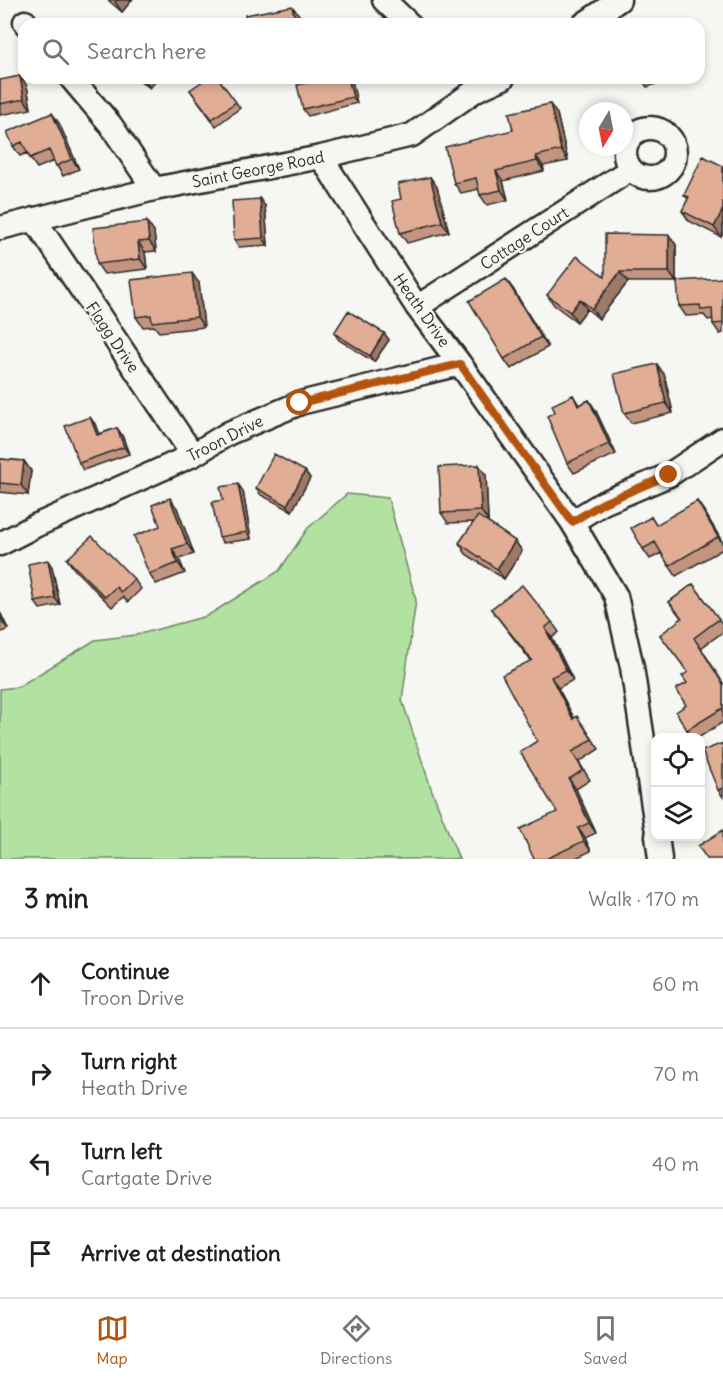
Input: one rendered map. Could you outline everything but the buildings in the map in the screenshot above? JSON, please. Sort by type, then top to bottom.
[{"type":"street","points":[[384,0],[402,18]]},
{"type":"street","points":[[593,18],[619,0]]},
{"type":"street","points":[[76,84],[110,124],[154,189]]},
{"type":"street","name":"Saint George Road","points":[[0,228],[154,189],[321,158],[412,135],[470,84]]},
{"type":"street","name":"Heath Drive","points":[[321,158],[417,307],[572,522],[616,596],[632,667],[651,793]]},
{"type":"street","name":"Cottage Court","points":[[417,307],[631,169]]},
{"type":"street","name":"Flagg Drive","points":[[34,219],[193,455]]},
{"type":"street","name":"Troon Drive","points":[[0,544],[193,455],[229,433],[300,403],[460,364]]},
{"type":"street","points":[[572,522],[603,503],[669,475],[723,439]]},
{"type":"street","points":[[658,841],[660,859]]},
{"type":"green space","points":[[347,494],[388,498],[416,600],[402,700],[431,788],[459,859],[0,859],[0,689],[18,687],[95,640],[136,635],[207,616],[279,571],[308,528]]},
{"type":"route","points":[[300,403],[460,364],[572,522],[603,503],[669,475]]}]
